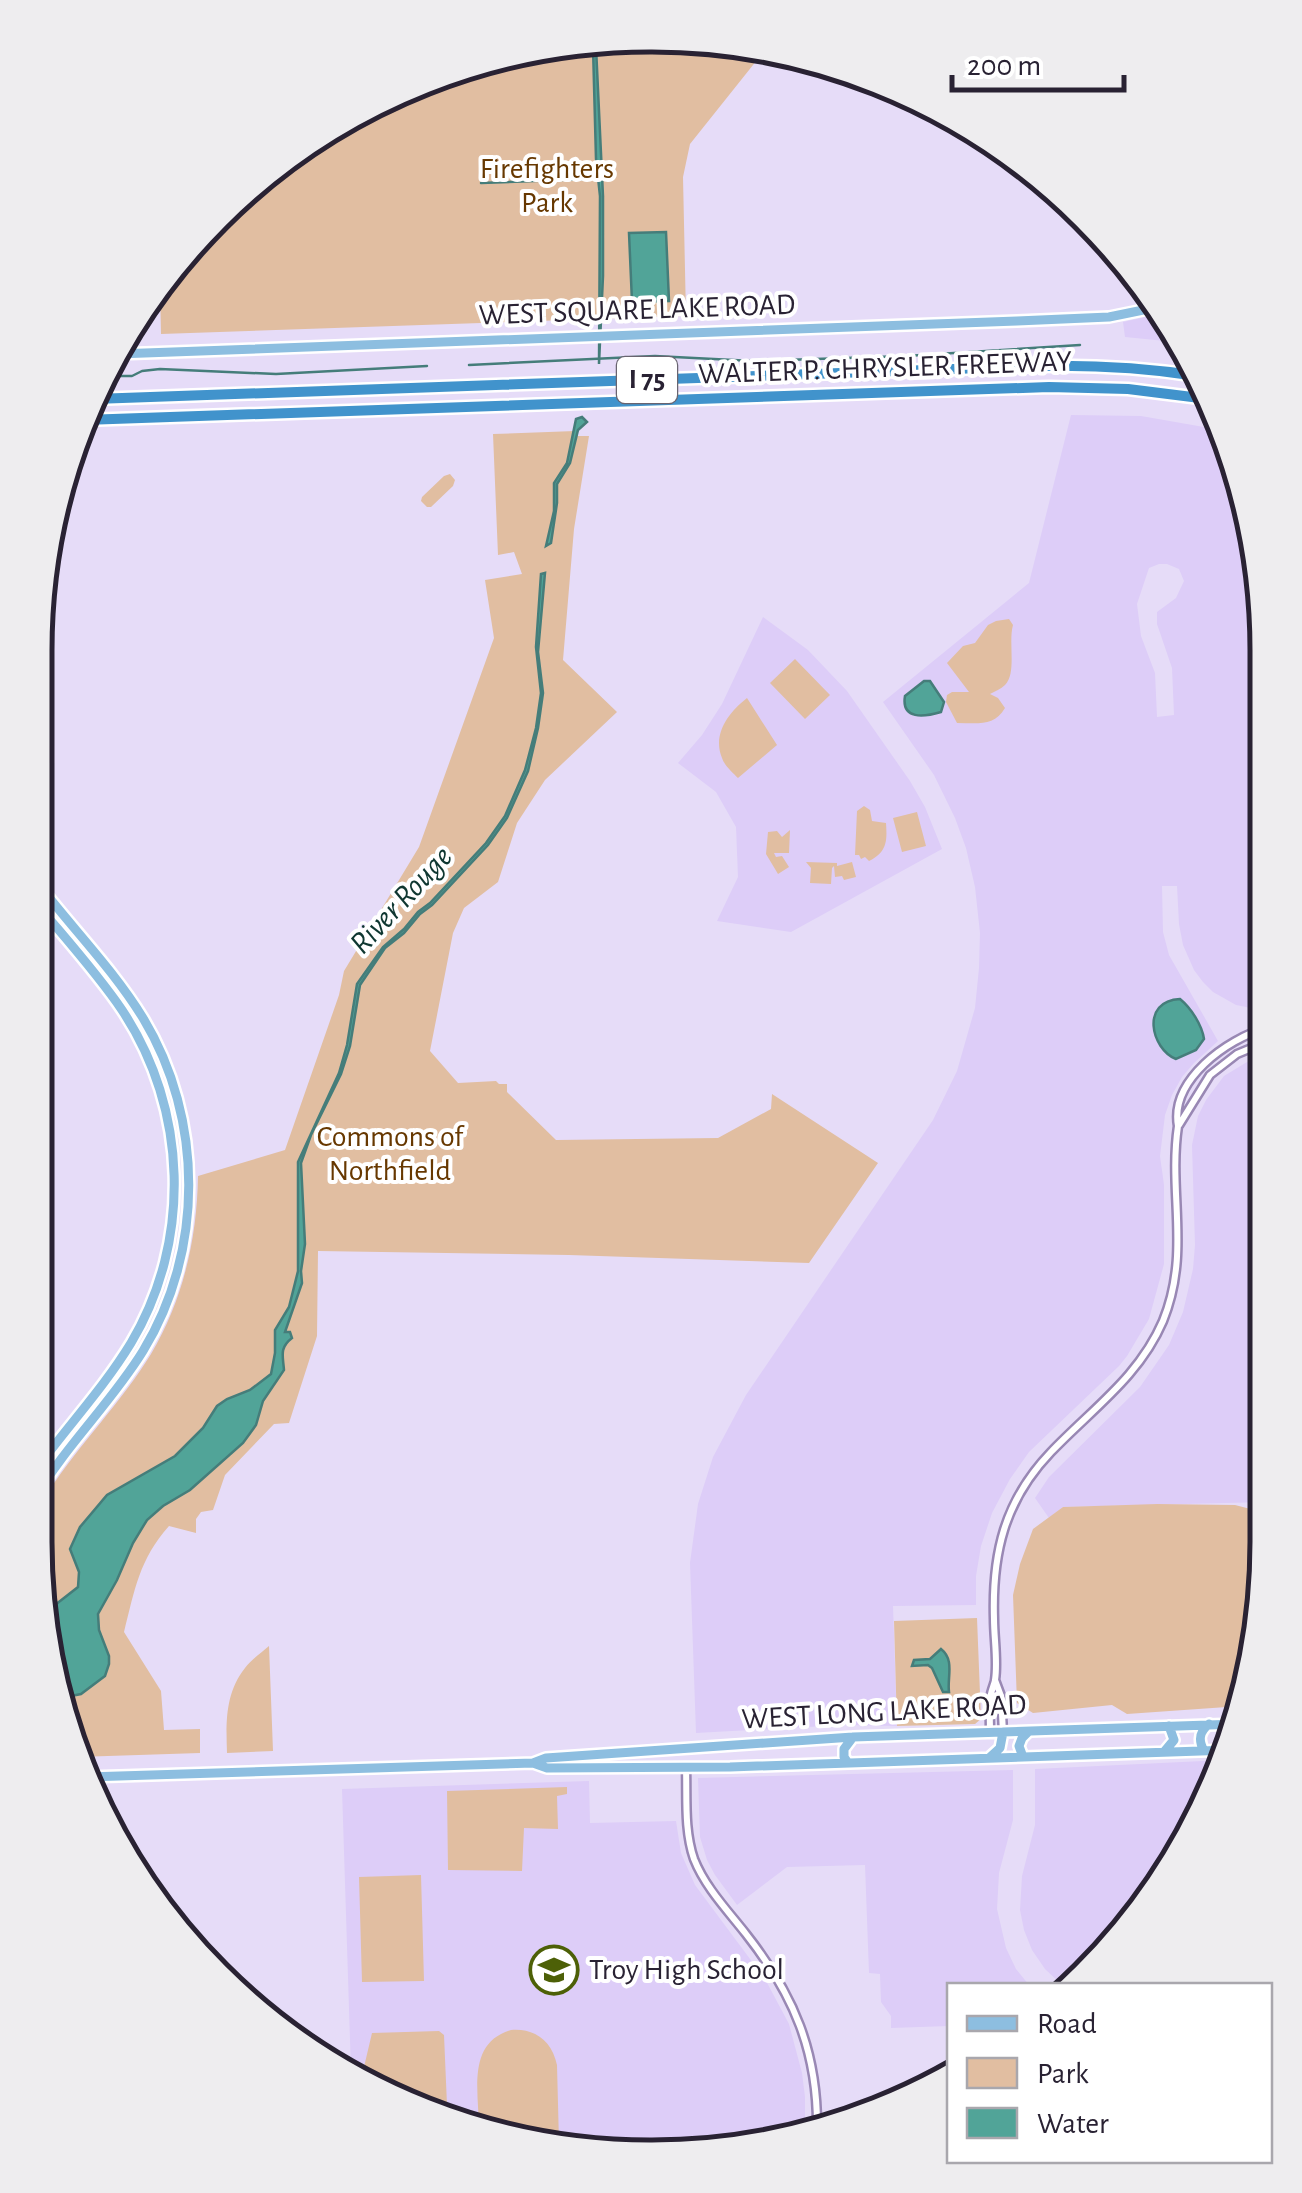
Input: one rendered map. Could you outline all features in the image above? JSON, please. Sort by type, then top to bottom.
[{"type":"highway","name":"WALTER P. CHRYSLER FREEWAY","points":[[108,399],[1072,366],[1181,374]]},
{"type":"highway","name":"WALTER P. CHRYSLER FREEWAY","points":[[99,419],[1030,388],[1128,389],[1193,397]]},
{"type":"main road","name":"WEST SQUARE LAKE ROAD","points":[[132,353],[1098,318],[1143,310]]},
{"type":"main road","points":[[52,900],[125,991],[156,1040],[182,1116],[190,1187],[187,1225],[176,1274],[154,1330],[126,1375],[52,1472]]},
{"type":"main road","points":[[52,923],[110,994],[144,1048],[166,1111],[175,1183],[167,1254],[146,1314],[112,1372],[52,1449]]},
{"type":"main road","points":[[1204,1751],[1200,1736],[1209,1724]]},
{"type":"main road","name":"WEST LONG LAKE ROAD","points":[[100,1777],[533,1763],[546,1758],[599,1755],[816,1748],[852,1737],[1221,1724]]},
{"type":"main road","points":[[1164,1752],[1174,1740],[1170,1726]]},
{"type":"main road","points":[[1023,1757],[1018,1746],[1030,1730]]},
{"type":"main road","points":[[989,1758],[1000,1748],[1003,1732]]},
{"type":"main road","points":[[848,1763],[844,1749],[852,1737]]},
{"type":"main road","points":[[805,1764],[812,1760],[816,1748]]},
{"type":"main road","name":"WEST LONG LAKE ROAD","points":[[533,1763],[547,1768],[686,1768],[1212,1751]]},
{"type":"main road","points":[[596,1769],[594,1761],[599,1755]]},
{"type":"street","points":[[990,1732],[990,1697],[995,1680],[994,1576],[1011,1510],[1026,1482],[1047,1456],[1138,1366],[1159,1329],[1179,1251],[1176,1112],[1188,1085],[1205,1063],[1250,1034]]},
{"type":"street","points":[[1178,1126],[1210,1076],[1250,1048]]},
{"type":"street","points":[[1188,1085],[1198,1091]]},
{"type":"street","points":[[995,1680],[1001,1696],[1003,1732]]},
{"type":"street","points":[[686,1768],[687,1822],[695,1861],[775,1973],[792,2005],[812,2062],[818,2117]]},
{"type":"shaded area","points":[[1148,316],[1162,341],[1125,337],[1123,322]]},
{"type":"shaded area","points":[[1071,415],[1141,416],[1206,427],[1238,534],[1248,612],[1250,1008],[1213,992],[1194,970],[1183,945],[1177,886],[1162,886],[1163,932],[1169,955],[1218,1041],[1182,1077],[1165,1115],[1160,1156],[1164,1264],[1149,1319],[1119,1366],[1029,1452],[1010,1479],[992,1513],[981,1546],[976,1605],[893,1606],[897,1726],[696,1733],[690,1563],[698,1504],[713,1457],[746,1395],[933,1120],[957,1071],[975,1008],[980,933],[966,848],[934,775],[883,702],[1029,583]],"holes":[[[1167,564],[1179,569],[1184,581],[1176,598],[1157,612],[1157,624],[1172,668],[1174,715],[1157,717],[1155,673],[1141,636],[1137,604],[1149,568]]]},
{"type":"shaded area","points":[[763,617],[808,650],[847,691],[910,781],[942,849],[791,932],[717,921],[738,877],[736,827],[716,792],[678,763],[722,704]]},
{"type":"shaded area","points":[[1250,1061],[1250,1502],[1063,1507],[1049,1518],[1035,1498],[1049,1477],[1140,1387],[1169,1345],[1183,1312],[1193,1269],[1192,1145],[1198,1116],[1224,1076]]},
{"type":"shaded area","points":[[1208,1761],[1188,1807],[1149,1875],[1101,1937],[1058,1981],[1032,1950],[1020,1910],[1022,1876],[1035,1825],[1035,1769]]},
{"type":"shaded area","points":[[1013,1770],[1013,1820],[999,1873],[997,1909],[1006,1948],[1027,1983],[947,1983],[947,2026],[891,2028],[891,2016],[881,2002],[880,1974],[869,1973],[865,1865],[787,1867],[737,1905],[707,1860],[700,1837],[698,1778]]},
{"type":"shaded area","name":"Troy High School","points":[[589,1781],[590,1823],[676,1821],[681,1853],[695,1885],[765,1979],[789,2024],[802,2073],[805,2120],[690,2139],[573,2135],[459,2109],[386,2079],[351,2059],[342,1789]]},
{"type":"green space","name":"Firefighters Park","points":[[651,52],[755,62],[690,144],[683,177],[686,316],[161,334],[160,308],[228,228],[318,153],[386,114],[459,84],[573,58]]},
{"type":"green space","name":"Commons of Northfield","points":[[575,431],[575,436],[589,436],[574,529],[563,660],[617,712],[545,780],[517,823],[498,882],[464,908],[453,933],[430,1051],[458,1083],[507,1084],[507,1092],[556,1140],[718,1138],[771,1109],[772,1094],[878,1163],[809,1263],[318,1251],[317,1336],[289,1423],[274,1424],[225,1475],[213,1510],[201,1512],[196,1519],[196,1533],[169,1526],[139,1576],[124,1632],[161,1691],[164,1730],[200,1729],[200,1753],[93,1756],[73,1697],[58,1620],[52,1486],[127,1389],[151,1354],[172,1312],[195,1223],[198,1176],[285,1150],[344,971],[419,847],[494,638],[485,580],[522,574],[514,552],[498,555],[493,434]]},
{"type":"green space","points":[[450,474],[455,480],[453,486],[427,507],[422,497]]},
{"type":"green space","points":[[1009,619],[1013,625],[1011,673],[1005,685],[990,694],[1005,708],[990,721],[957,723],[946,702],[947,695],[969,692],[947,663],[963,646],[975,643],[988,625]]},
{"type":"green space","points":[[795,659],[830,695],[805,719],[770,683]]},
{"type":"green space","points":[[747,698],[777,745],[738,778],[723,761],[719,740],[729,717]]},
{"type":"green space","points":[[864,806],[870,810],[872,821],[886,823],[883,849],[869,861],[855,855],[857,811]]},
{"type":"green space","points":[[917,812],[926,846],[902,852],[893,818]]},
{"type":"green space","points":[[790,830],[789,853],[774,853],[776,857],[782,856],[789,867],[778,874],[766,854],[768,832],[777,831],[782,837]]},
{"type":"green space","points":[[806,862],[837,866],[852,862],[856,877],[835,877],[834,866],[831,884],[810,883],[811,868]]},
{"type":"green space","points":[[1157,1504],[1235,1505],[1250,1509],[1244,1620],[1226,1707],[1127,1714],[1112,1705],[1033,1713],[1017,1703],[1013,1595],[1020,1564],[1033,1529],[1063,1507]]},
{"type":"green space","points":[[977,1618],[981,1719],[975,1724],[897,1726],[894,1621]]},
{"type":"green space","points":[[269,1646],[273,1751],[227,1753],[230,1698],[247,1665]]},
{"type":"green space","points":[[567,1787],[567,1794],[557,1796],[558,1829],[524,1828],[522,1871],[448,1870],[447,1791]]},
{"type":"green space","points":[[421,1875],[424,1981],[362,1982],[359,1877]]},
{"type":"green space","points":[[520,2030],[547,2043],[557,2065],[559,2133],[478,2115],[481,2058],[497,2037]]},
{"type":"green space","points":[[439,2031],[444,2035],[447,2104],[364,2067],[372,2033]]},
{"type":"water","points":[[593,56],[596,56],[603,196],[599,364],[600,196]]},
{"type":"water","points":[[666,232],[669,301],[632,302],[629,233]]},
{"type":"water","points":[[582,417],[587,422],[578,430],[570,463],[557,484],[551,543],[546,546],[554,511],[554,483],[567,463],[576,419]]},
{"type":"water","points":[[545,573],[538,652],[543,693],[528,771],[507,818],[488,845],[385,948],[360,985],[341,1074],[301,1163],[305,1244],[302,1283],[285,1332],[290,1332],[292,1338],[283,1349],[284,1370],[263,1401],[256,1425],[243,1443],[190,1490],[147,1520],[98,1614],[99,1630],[109,1656],[105,1676],[73,1696],[56,1604],[78,1587],[79,1572],[70,1549],[80,1527],[107,1495],[175,1456],[203,1428],[217,1406],[250,1390],[271,1374],[275,1330],[289,1307],[298,1271],[298,1162],[339,1073],[357,984],[383,947],[486,843],[505,816],[525,770],[541,693],[536,647],[541,574]]},
{"type":"water","points":[[924,681],[930,681],[944,702],[941,712],[915,715],[907,709],[905,696]]},
{"type":"water","points":[[1180,999],[1195,1017],[1204,1039],[1196,1050],[1176,1059],[1160,1046],[1154,1026],[1159,1008]]},
{"type":"water","points":[[941,1649],[949,1663],[949,1692],[943,1692],[928,1665],[912,1666],[914,1660],[930,1659]]},
{"type":"waterway","points":[[481,183],[587,179]]},
{"type":"waterway","points":[[469,365],[655,356],[753,361],[906,356],[1080,345]]},
{"type":"waterway","points":[[120,376],[160,369],[276,374],[427,366]]},
{"type":"place","name":"Troy High School","points":[[554,1970]]},
{"type":"water label","name":"River Rouge","points":[[401,900]]}]
